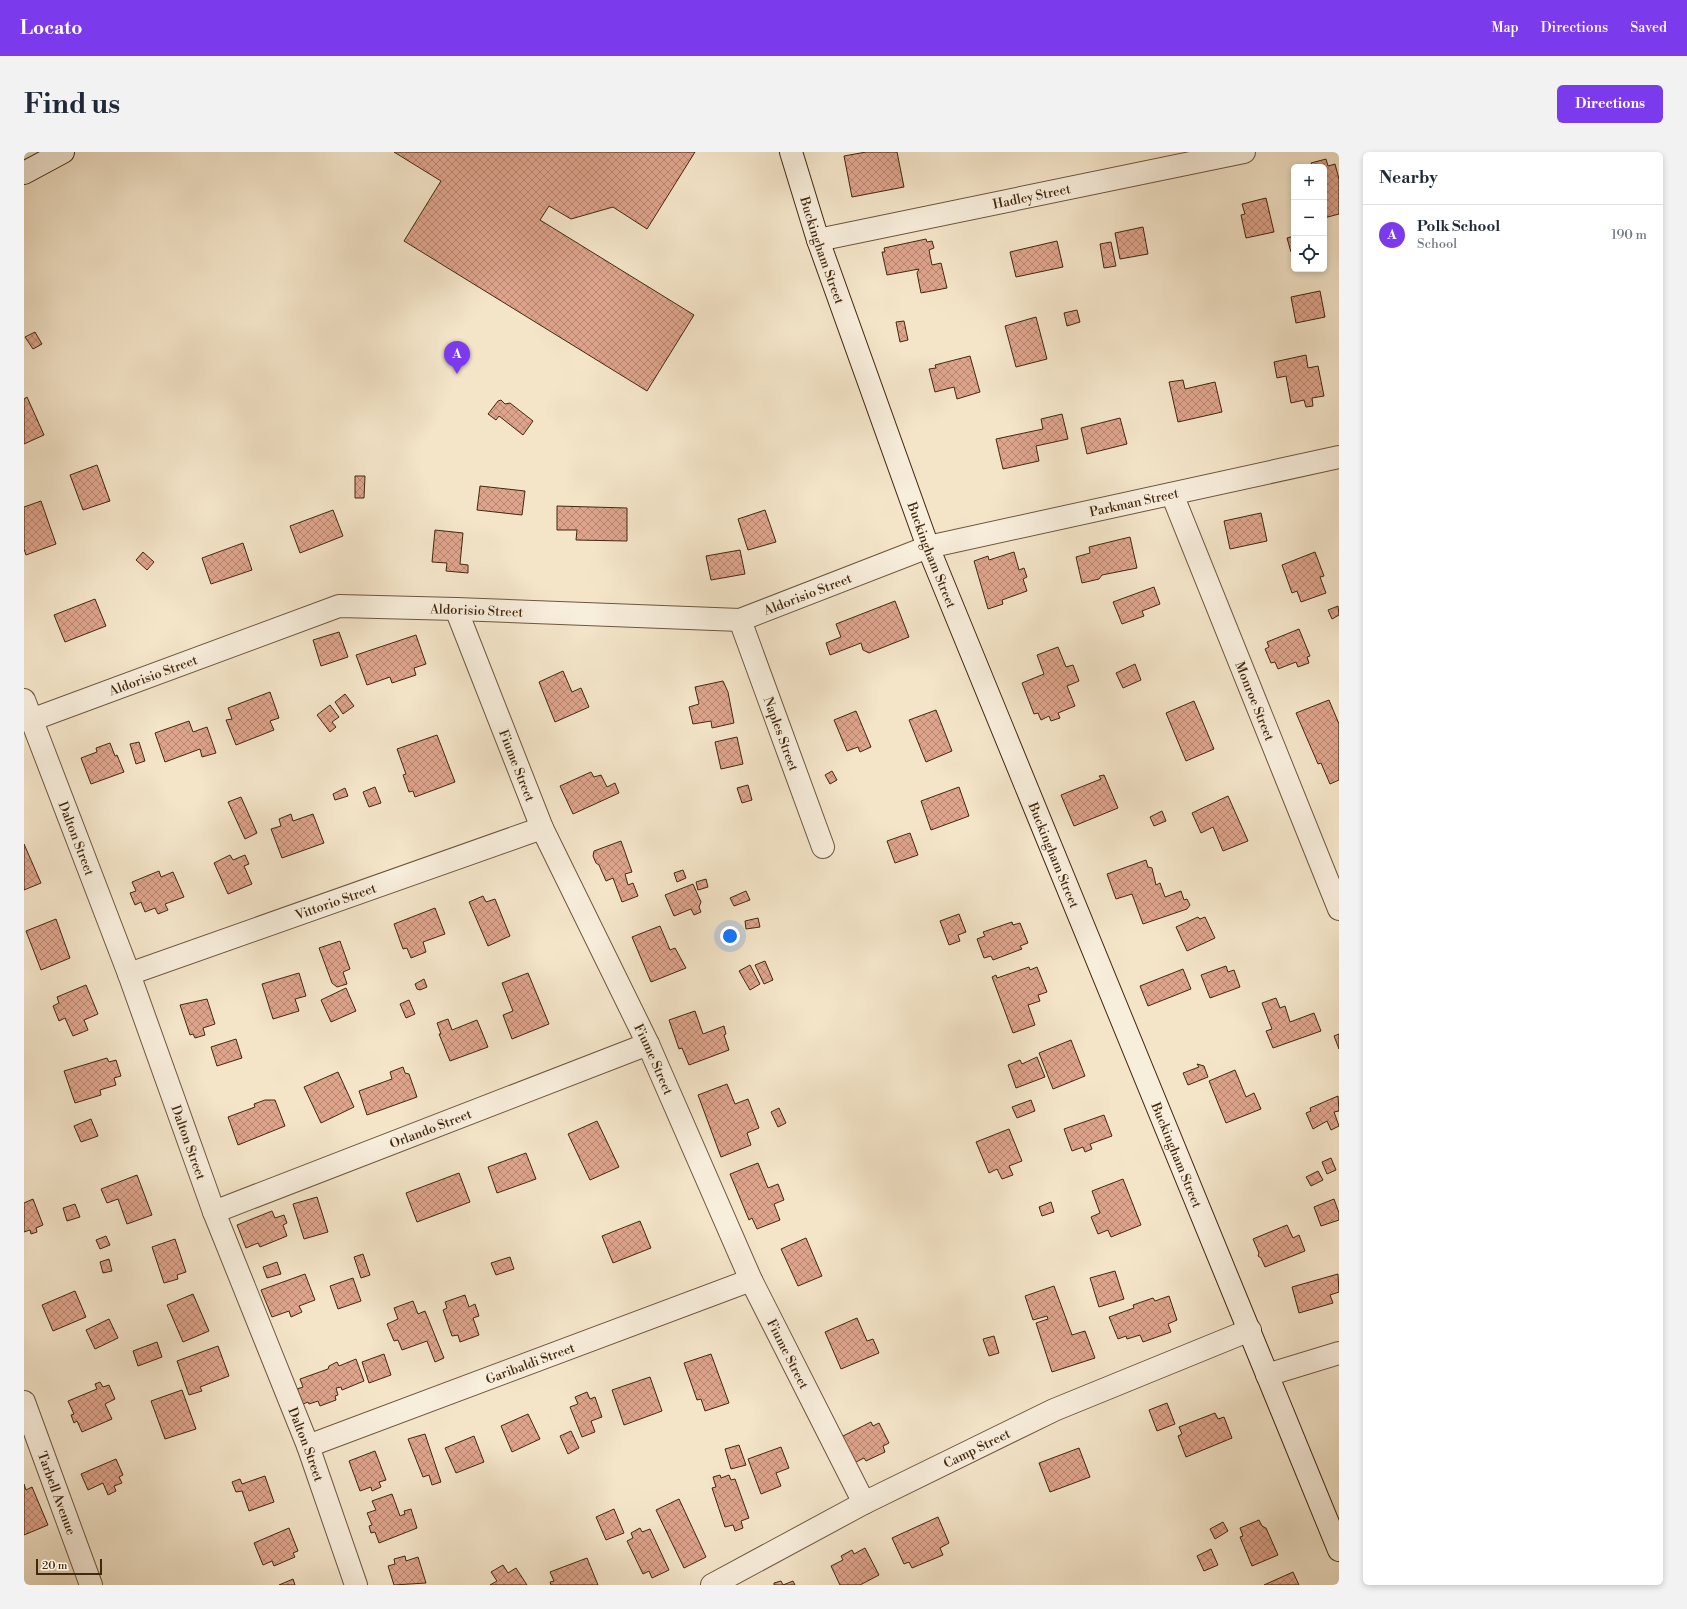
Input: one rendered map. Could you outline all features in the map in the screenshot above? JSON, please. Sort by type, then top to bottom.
[{"type":"street","points":[[24,173],[63,152]]},
{"type":"street","name":"Buckingham Street","points":[[791,152],[818,240],[928,546],[1339,1550]]},
{"type":"street","name":"Hadley Street","points":[[818,240],[1244,152]]},
{"type":"street","name":"Parkman Street","points":[[928,546],[1339,457]]},
{"type":"street","name":"Monroe Street","points":[[1172,494],[1339,908]]},
{"type":"street","name":"Aldorisio Street","points":[[31,720],[339,606],[740,620],[928,546]]},
{"type":"street","name":"Fiume Street","points":[[456,609],[542,828],[648,1044],[751,1280],[864,1503]]},
{"type":"street","name":"Naples Street","points":[[740,620],[823,847]]},
{"type":"street","name":"Dalton Street","points":[[24,700],[129,974],[214,1212],[308,1446],[356,1585]]},
{"type":"street","name":"Vittorio Street","points":[[129,974],[542,828]]},
{"type":"street","name":"Orlando Street","points":[[214,1212],[648,1044]]},
{"type":"street","name":"Garibaldi Street","points":[[308,1446],[751,1280]]},
{"type":"street","name":"Camp Street","points":[[712,1585],[864,1503],[1054,1410],[1250,1330]]},
{"type":"street","points":[[1267,1375],[1339,1353]]},
{"type":"street","name":"Tarbell Avenue","points":[[24,1402],[91,1585]]},
{"type":"building","points":[[394,152],[695,152],[647,229],[613,207],[571,219],[549,206],[540,220],[694,315],[647,391],[404,241],[441,181]]},
{"type":"building","points":[[866,152],[897,152],[904,187],[852,197],[844,156]]},
{"type":"building","points":[[1326,159],[1328,166],[1335,164],[1339,179],[1339,214],[1327,217],[1327,164],[1311,163]]},
{"type":"building","points":[[1266,198],[1274,232],[1246,238],[1241,215],[1245,214],[1242,204]]},
{"type":"building","points":[[1143,227],[1148,254],[1120,259],[1115,233]]},
{"type":"building","points":[[1291,237],[1291,252],[1287,238]]},
{"type":"building","points":[[926,239],[927,242],[932,241],[934,248],[929,250],[932,265],[941,263],[947,288],[921,293],[917,273],[919,269],[887,275],[882,252],[885,252],[884,248]]},
{"type":"building","points":[[1057,241],[1063,267],[1016,277],[1010,252]]},
{"type":"building","points":[[1111,242],[1116,266],[1104,268],[1100,244]]},
{"type":"building","points":[[1320,291],[1325,317],[1296,323],[1291,297]]},
{"type":"building","points":[[1077,310],[1080,322],[1067,326],[1064,313]]},
{"type":"building","points":[[1036,317],[1047,359],[1016,367],[1005,326]]},
{"type":"building","points":[[904,321],[908,340],[900,342],[896,322]]},
{"type":"building","points":[[35,332],[42,344],[33,349],[25,337]]},
{"type":"building","points":[[1306,355],[1308,368],[1318,366],[1324,396],[1312,398],[1313,406],[1306,407],[1304,400],[1291,403],[1286,376],[1277,378],[1274,362]]},
{"type":"building","points":[[970,356],[980,392],[957,399],[954,387],[935,392],[929,369],[936,368],[935,365]]},
{"type":"building","points":[[1183,380],[1185,389],[1215,382],[1222,412],[1178,422],[1169,382]]},
{"type":"building","points":[[27,397],[44,435],[24,444],[24,399]]},
{"type":"building","points":[[501,400],[505,404],[510,403],[533,421],[523,435],[499,416],[496,420],[488,414],[498,401]]},
{"type":"building","points":[[1062,414],[1068,439],[1036,446],[1039,461],[1003,469],[996,439],[1043,429],[1041,419]]},
{"type":"building","points":[[1120,418],[1127,444],[1087,454],[1081,428]]},
{"type":"building","points":[[97,465],[110,501],[83,510],[70,475]]},
{"type":"building","points":[[355,476],[365,476],[364,498],[355,498]]},
{"type":"building","points":[[480,486],[525,491],[522,515],[477,510]]},
{"type":"building","points":[[41,501],[56,544],[26,555],[24,549],[24,507]]},
{"type":"building","points":[[557,506],[627,508],[627,541],[576,540],[577,530],[557,530]]},
{"type":"building","points":[[333,510],[343,536],[300,553],[290,526]]},
{"type":"building","points":[[765,510],[776,542],[748,550],[738,519]]},
{"type":"building","points":[[1261,513],[1267,541],[1230,549],[1224,521]]},
{"type":"building","points":[[435,530],[463,533],[460,564],[468,565],[468,573],[446,571],[447,563],[432,562]]},
{"type":"building","points":[[1130,537],[1137,568],[1102,575],[1099,579],[1082,583],[1076,557],[1090,553],[1089,547]]},
{"type":"building","points":[[243,543],[252,570],[211,584],[202,558]]},
{"type":"building","points":[[740,550],[745,574],[711,580],[706,556]]},
{"type":"building","points":[[143,552],[154,562],[147,570],[136,560]]},
{"type":"building","points":[[1014,552],[1019,570],[1024,568],[1027,577],[1023,579],[1027,591],[1002,600],[1003,604],[988,609],[974,561],[988,556],[989,560]]},
{"type":"building","points":[[1315,552],[1324,576],[1320,577],[1326,593],[1301,602],[1297,591],[1292,593],[1282,565]]},
{"type":"building","points":[[1154,587],[1160,604],[1142,611],[1144,616],[1122,624],[1113,602]]},
{"type":"building","points":[[95,599],[106,626],[65,642],[54,615]]},
{"type":"building","points":[[895,601],[909,637],[869,653],[863,650],[861,643],[830,655],[826,643],[841,637],[836,624]]},
{"type":"building","points":[[1338,606],[1339,615],[1332,619],[1328,610]]},
{"type":"building","points":[[1299,629],[1310,656],[1307,657],[1309,663],[1298,667],[1296,662],[1278,669],[1275,662],[1271,663],[1265,649],[1269,647],[1267,642]]},
{"type":"building","points":[[339,632],[348,657],[321,666],[313,640]]},
{"type":"building","points":[[416,635],[426,664],[414,668],[416,675],[392,683],[390,677],[367,685],[356,655]]},
{"type":"building","points":[[1058,647],[1066,667],[1073,665],[1079,681],[1067,686],[1075,706],[1058,713],[1060,718],[1051,721],[1049,716],[1041,720],[1038,713],[1034,714],[1022,683],[1044,674],[1037,655]]},
{"type":"building","points":[[1135,664],[1141,680],[1123,688],[1116,673]]},
{"type":"building","points":[[563,671],[572,692],[581,688],[589,707],[555,722],[539,682]]},
{"type":"building","points":[[723,681],[728,692],[734,723],[712,728],[711,721],[693,724],[689,707],[699,704],[695,687]]},
{"type":"building","points":[[270,692],[279,718],[270,721],[274,730],[236,745],[226,720],[232,719],[228,708]]},
{"type":"building","points":[[345,694],[354,706],[343,714],[335,702]]},
{"type":"building","points":[[1329,700],[1339,724],[1339,780],[1330,784],[1321,763],[1318,764],[1296,713]]},
{"type":"building","points":[[1194,701],[1214,749],[1186,761],[1166,713]]},
{"type":"building","points":[[330,705],[339,717],[332,722],[336,727],[330,732],[317,715]]},
{"type":"building","points":[[936,710],[952,751],[926,762],[909,720]]},
{"type":"building","points":[[856,711],[871,747],[860,752],[858,747],[847,751],[834,720]]},
{"type":"building","points":[[189,721],[193,732],[207,727],[216,753],[202,757],[200,749],[165,762],[155,733]]},
{"type":"building","points":[[437,735],[455,782],[415,797],[413,791],[409,792],[403,775],[406,774],[397,749]]},
{"type":"building","points":[[737,737],[743,764],[721,769],[715,742]]},
{"type":"building","points":[[139,742],[145,761],[136,764],[130,744]]},
{"type":"building","points":[[110,743],[124,772],[91,784],[81,758],[97,752],[96,748]]},
{"type":"building","points":[[832,771],[837,780],[830,784],[825,775]]},
{"type":"building","points":[[591,772],[594,777],[601,775],[607,787],[615,783],[619,793],[573,814],[560,786]]},
{"type":"building","points":[[1104,775],[1118,808],[1074,826],[1061,795],[1101,779],[1099,776]]},
{"type":"building","points":[[748,785],[752,800],[742,803],[737,788]]},
{"type":"building","points":[[375,787],[381,803],[369,807],[363,792]]},
{"type":"building","points":[[959,787],[969,816],[931,830],[921,801]]},
{"type":"building","points":[[345,788],[348,796],[335,800],[333,794]]},
{"type":"building","points":[[1228,796],[1248,841],[1223,851],[1213,827],[1201,833],[1192,813]]},
{"type":"building","points":[[241,797],[257,833],[245,839],[228,802]]},
{"type":"building","points":[[1162,811],[1166,821],[1154,826],[1150,817]]},
{"type":"building","points":[[291,814],[293,821],[313,814],[324,843],[282,858],[271,829],[281,826],[279,819]]},
{"type":"building","points":[[910,833],[918,855],[895,863],[887,841]]},
{"type":"building","points":[[621,841],[632,872],[625,874],[628,885],[633,883],[638,896],[622,902],[613,878],[606,881],[593,856],[594,851]]},
{"type":"building","points":[[24,844],[41,883],[24,890]]},
{"type":"building","points":[[230,855],[233,860],[245,855],[249,864],[244,866],[252,884],[228,894],[214,863]]},
{"type":"building","points":[[1146,860],[1148,867],[1152,868],[1156,885],[1160,883],[1165,897],[1181,891],[1184,900],[1187,899],[1190,905],[1187,909],[1143,924],[1132,894],[1116,899],[1107,874]]},
{"type":"building","points":[[683,870],[686,878],[677,882],[674,873]]},
{"type":"building","points":[[159,871],[161,877],[173,872],[184,897],[165,904],[168,910],[158,914],[155,908],[145,912],[141,902],[135,905],[130,893],[136,891],[132,882]]},
{"type":"building","points":[[706,879],[708,887],[698,890],[696,882]]},
{"type":"building","points":[[693,884],[701,902],[699,907],[701,912],[694,915],[691,909],[674,916],[665,895]]},
{"type":"building","points":[[746,891],[750,900],[734,906],[730,898]]},
{"type":"building","points":[[483,896],[486,902],[495,899],[510,936],[488,946],[469,902]]},
{"type":"building","points":[[435,908],[445,934],[423,942],[426,952],[411,958],[407,948],[403,949],[394,924]]},
{"type":"building","points":[[959,914],[966,932],[958,935],[960,941],[949,945],[940,921]]},
{"type":"building","points":[[1198,917],[1200,919],[1205,917],[1215,938],[1187,951],[1176,927]]},
{"type":"building","points":[[758,918],[760,927],[746,929],[745,921]]},
{"type":"building","points":[[56,919],[70,958],[41,970],[26,931]]},
{"type":"building","points":[[1012,922],[1013,925],[1020,923],[1028,943],[1020,946],[1022,949],[993,960],[991,956],[984,958],[977,939],[985,936],[983,932]]},
{"type":"building","points":[[660,926],[670,950],[675,948],[686,968],[651,982],[632,937]]},
{"type":"building","points":[[340,941],[350,969],[343,972],[347,984],[337,987],[332,983],[319,948]]},
{"type":"building","points":[[765,961],[773,980],[764,984],[755,965]]},
{"type":"building","points":[[750,965],[760,984],[750,990],[739,971]]},
{"type":"building","points":[[1226,966],[1228,972],[1234,970],[1240,987],[1210,998],[1201,975]]},
{"type":"building","points":[[1029,967],[1030,970],[1037,967],[1047,992],[1038,995],[1040,1001],[1028,1005],[1035,1025],[1013,1033],[992,977],[996,975],[997,978]]},
{"type":"building","points":[[1183,969],[1191,989],[1148,1006],[1140,986]]},
{"type":"building","points":[[299,973],[306,996],[295,999],[299,1011],[273,1019],[262,984]]},
{"type":"building","points":[[528,973],[549,1024],[512,1039],[503,1015],[513,1011],[502,983]]},
{"type":"building","points":[[424,979],[427,987],[420,990],[417,989],[415,984]]},
{"type":"building","points":[[86,985],[98,1014],[84,1020],[88,1030],[73,1036],[65,1018],[59,1021],[53,1006],[59,1003],[57,997]]},
{"type":"building","points":[[346,988],[356,1011],[331,1022],[321,1000]]},
{"type":"building","points":[[1276,998],[1280,1008],[1285,1006],[1290,1022],[1314,1013],[1321,1031],[1273,1048],[1266,1031],[1272,1029],[1262,1003]]},
{"type":"building","points":[[207,999],[215,1024],[203,1028],[205,1035],[195,1038],[193,1034],[190,1035],[180,1005]]},
{"type":"building","points":[[409,1000],[415,1014],[406,1018],[400,1004]]},
{"type":"building","points":[[695,1011],[703,1034],[724,1026],[726,1034],[724,1035],[729,1050],[689,1065],[682,1048],[679,1049],[669,1020]]},
{"type":"building","points":[[448,1019],[452,1030],[477,1020],[488,1047],[450,1061],[439,1034],[441,1034],[437,1023]]},
{"type":"building","points":[[1339,1034],[1339,1049],[1334,1036]]},
{"type":"building","points":[[236,1039],[242,1058],[217,1066],[211,1047]]},
{"type":"building","points":[[1071,1040],[1085,1076],[1053,1089],[1039,1053]]},
{"type":"building","points":[[1037,1057],[1045,1077],[1016,1088],[1008,1065],[1020,1060],[1022,1064]]},
{"type":"building","points":[[107,1058],[109,1062],[116,1060],[121,1076],[114,1078],[116,1085],[100,1090],[101,1095],[75,1103],[64,1071]]},
{"type":"building","points":[[1197,1064],[1204,1066],[1208,1077],[1188,1085],[1183,1073],[1199,1067]]},
{"type":"building","points":[[403,1067],[405,1073],[409,1074],[417,1097],[367,1115],[359,1091],[392,1079],[390,1072]]},
{"type":"building","points":[[1235,1070],[1246,1097],[1254,1093],[1261,1109],[1226,1123],[1209,1081]]},
{"type":"building","points":[[338,1072],[354,1107],[321,1123],[304,1087]]},
{"type":"building","points":[[727,1084],[735,1104],[748,1099],[759,1128],[747,1133],[751,1145],[721,1157],[698,1095]]},
{"type":"building","points":[[1338,1096],[1339,1111],[1334,1112],[1339,1126],[1331,1130],[1327,1121],[1313,1129],[1306,1113],[1311,1111],[1310,1108]]},
{"type":"building","points":[[265,1100],[275,1100],[285,1126],[238,1145],[228,1117],[255,1107],[254,1104]]},
{"type":"building","points":[[1031,1100],[1035,1111],[1017,1118],[1012,1107]]},
{"type":"building","points":[[779,1108],[786,1123],[778,1127],[771,1112]]},
{"type":"building","points":[[1104,1115],[1112,1136],[1090,1144],[1092,1149],[1085,1152],[1083,1147],[1072,1151],[1064,1129]]},
{"type":"building","points":[[91,1119],[98,1136],[81,1142],[74,1126]]},
{"type":"building","points":[[597,1121],[619,1167],[590,1180],[568,1134]]},
{"type":"building","points":[[1009,1129],[1022,1161],[1009,1166],[1013,1175],[1002,1179],[997,1169],[989,1173],[976,1142]]},
{"type":"building","points":[[526,1153],[536,1179],[497,1193],[488,1167]]},
{"type":"building","points":[[1331,1158],[1336,1170],[1327,1174],[1322,1162]]},
{"type":"building","points":[[758,1163],[768,1188],[778,1184],[784,1200],[774,1204],[780,1220],[757,1229],[752,1218],[749,1220],[730,1174]]},
{"type":"building","points":[[1318,1171],[1323,1180],[1311,1186],[1306,1177]]},
{"type":"building","points":[[459,1173],[470,1202],[417,1222],[406,1193]]},
{"type":"building","points":[[137,1175],[152,1215],[127,1224],[118,1199],[107,1203],[101,1189]]},
{"type":"building","points":[[1123,1179],[1141,1225],[1111,1237],[1108,1230],[1098,1234],[1091,1217],[1100,1213],[1092,1191]]},
{"type":"building","points":[[317,1197],[328,1232],[304,1239],[293,1204]]},
{"type":"building","points":[[33,1199],[43,1225],[36,1228],[37,1232],[31,1234],[30,1230],[24,1232],[24,1203]]},
{"type":"building","points":[[1334,1199],[1339,1213],[1339,1220],[1321,1226],[1314,1207]]},
{"type":"building","points":[[1051,1202],[1054,1212],[1042,1216],[1039,1207]]},
{"type":"building","points":[[75,1204],[80,1217],[67,1221],[63,1208]]},
{"type":"building","points":[[272,1211],[275,1218],[284,1215],[287,1223],[283,1225],[287,1236],[260,1247],[258,1243],[246,1248],[237,1225]]},
{"type":"building","points":[[640,1221],[651,1248],[613,1263],[602,1236]]},
{"type":"building","points":[[1287,1225],[1293,1238],[1299,1235],[1305,1251],[1265,1267],[1261,1258],[1258,1256],[1259,1253],[1253,1239]]},
{"type":"building","points":[[106,1236],[110,1245],[100,1249],[96,1240]]},
{"type":"building","points":[[806,1238],[822,1276],[798,1286],[781,1249]]},
{"type":"building","points":[[175,1239],[186,1272],[177,1275],[178,1279],[164,1283],[152,1247]]},
{"type":"building","points":[[363,1254],[370,1275],[361,1278],[354,1257]]},
{"type":"building","points":[[510,1257],[514,1269],[496,1275],[491,1263]]},
{"type":"building","points":[[109,1259],[112,1271],[103,1273],[100,1262]]},
{"type":"building","points":[[277,1262],[281,1274],[267,1278],[263,1267]]},
{"type":"building","points":[[1115,1271],[1124,1299],[1099,1307],[1090,1278]]},
{"type":"building","points":[[305,1274],[315,1300],[299,1306],[302,1312],[291,1317],[289,1311],[272,1317],[261,1290]]},
{"type":"building","points":[[1338,1274],[1339,1292],[1330,1295],[1333,1303],[1299,1313],[1292,1287]]},
{"type":"building","points":[[353,1278],[361,1301],[338,1309],[330,1286]]},
{"type":"building","points":[[1054,1286],[1072,1335],[1085,1331],[1095,1358],[1052,1372],[1036,1323],[1048,1319],[1047,1316],[1033,1320],[1025,1296]]},
{"type":"building","points":[[75,1291],[86,1317],[53,1331],[42,1305]]},
{"type":"building","points":[[193,1294],[209,1331],[183,1342],[167,1305]]},
{"type":"building","points":[[465,1295],[469,1307],[475,1304],[479,1316],[473,1318],[479,1335],[460,1342],[458,1335],[452,1336],[443,1310],[447,1308],[445,1302]]},
{"type":"building","points":[[1169,1296],[1177,1320],[1168,1324],[1171,1332],[1143,1342],[1140,1335],[1127,1339],[1126,1336],[1118,1339],[1109,1317],[1134,1308],[1133,1305],[1153,1298],[1155,1301]]},
{"type":"building","points":[[413,1301],[418,1314],[425,1311],[444,1358],[435,1362],[427,1341],[402,1350],[398,1340],[394,1341],[387,1324],[398,1319],[394,1308]]},
{"type":"building","points":[[857,1318],[867,1341],[873,1339],[879,1353],[841,1369],[825,1332]]},
{"type":"building","points":[[109,1319],[118,1338],[95,1349],[86,1330]]},
{"type":"building","points":[[994,1336],[999,1353],[989,1356],[983,1339]]},
{"type":"building","points":[[157,1342],[162,1357],[138,1366],[133,1351]]},
{"type":"building","points":[[218,1346],[229,1376],[200,1387],[202,1391],[189,1395],[177,1361]]},
{"type":"building","points":[[384,1354],[391,1375],[369,1383],[362,1362]]},
{"type":"building","points":[[711,1354],[729,1403],[705,1411],[701,1399],[697,1400],[684,1363]]},
{"type":"building","points":[[356,1359],[364,1381],[342,1390],[341,1387],[336,1388],[338,1395],[335,1396],[336,1400],[320,1406],[318,1401],[303,1404],[297,1389],[303,1387],[300,1379],[328,1369],[329,1366],[337,1362],[339,1366]]},
{"type":"building","points":[[650,1377],[662,1411],[624,1425],[612,1390]]},
{"type":"building","points":[[100,1382],[103,1387],[109,1385],[115,1399],[105,1404],[112,1419],[82,1432],[77,1421],[74,1423],[71,1415],[74,1414],[68,1401],[97,1389],[95,1384]]},
{"type":"building","points":[[182,1390],[196,1429],[165,1439],[151,1401]]},
{"type":"building","points":[[587,1392],[590,1399],[595,1397],[602,1417],[591,1421],[595,1432],[582,1437],[570,1407],[578,1404],[575,1397]]},
{"type":"building","points":[[1167,1403],[1175,1424],[1157,1431],[1149,1410]]},
{"type":"building","points":[[1215,1413],[1218,1419],[1224,1417],[1232,1438],[1186,1457],[1178,1436],[1182,1434],[1179,1427]]},
{"type":"building","points":[[528,1414],[540,1439],[512,1452],[501,1426]]},
{"type":"building","points":[[871,1422],[873,1426],[879,1423],[889,1443],[883,1446],[885,1452],[866,1461],[864,1458],[854,1463],[841,1437]]},
{"type":"building","points":[[571,1431],[579,1448],[568,1454],[560,1436]]},
{"type":"building","points":[[425,1434],[441,1482],[432,1485],[429,1475],[423,1477],[408,1439]]},
{"type":"building","points":[[474,1436],[484,1462],[456,1473],[445,1448]]},
{"type":"building","points":[[739,1445],[746,1465],[731,1469],[725,1449]]},
{"type":"building","points":[[781,1447],[789,1468],[776,1473],[781,1486],[761,1494],[748,1459]]},
{"type":"building","points":[[1079,1448],[1090,1477],[1050,1492],[1039,1463]]},
{"type":"building","points":[[375,1451],[386,1480],[379,1482],[381,1487],[372,1491],[371,1487],[360,1491],[349,1461]]},
{"type":"building","points":[[116,1459],[123,1475],[119,1477],[122,1483],[114,1486],[116,1491],[108,1495],[103,1483],[88,1490],[81,1474]]},
{"type":"building","points":[[720,1475],[721,1478],[729,1475],[731,1480],[735,1479],[749,1518],[741,1521],[743,1528],[735,1531],[733,1525],[725,1527],[712,1488],[716,1487],[713,1477]]},
{"type":"building","points":[[265,1476],[274,1502],[249,1511],[242,1491],[236,1492],[232,1482],[240,1479],[242,1484]]},
{"type":"building","points":[[24,1484],[26,1490],[32,1487],[48,1525],[24,1535]]},
{"type":"building","points":[[392,1494],[400,1516],[405,1514],[404,1511],[411,1509],[417,1528],[379,1543],[375,1532],[371,1533],[369,1526],[372,1525],[367,1513],[376,1510],[372,1501]]},
{"type":"building","points":[[679,1499],[706,1557],[684,1568],[656,1510]]},
{"type":"building","points":[[614,1509],[624,1533],[606,1540],[596,1517]]},
{"type":"building","points":[[938,1517],[949,1543],[940,1548],[943,1555],[912,1568],[909,1562],[904,1564],[892,1538]]},
{"type":"building","points":[[1259,1520],[1262,1526],[1266,1528],[1278,1555],[1252,1566],[1240,1537],[1243,1536],[1240,1528]]},
{"type":"building","points":[[1223,1522],[1228,1531],[1215,1539],[1210,1529]]},
{"type":"building","points":[[289,1528],[298,1551],[293,1553],[295,1557],[274,1566],[272,1561],[263,1565],[254,1543]]},
{"type":"building","points":[[640,1528],[642,1532],[650,1529],[669,1570],[652,1578],[649,1571],[643,1574],[627,1541],[633,1538],[631,1533]]},
{"type":"building","points":[[865,1548],[879,1575],[860,1585],[840,1585],[831,1566],[843,1560],[841,1556],[852,1550],[854,1554]]},
{"type":"building","points":[[1211,1549],[1218,1565],[1204,1571],[1197,1556]]},
{"type":"building","points":[[405,1556],[406,1561],[418,1557],[426,1583],[394,1585],[388,1566],[395,1564],[394,1559]]},
{"type":"building","points":[[587,1558],[598,1585],[551,1585],[550,1582],[554,1581],[550,1572]]},
{"type":"building","points":[[503,1565],[508,1573],[516,1568],[527,1585],[490,1585],[497,1581],[491,1572]]},
{"type":"building","points":[[1293,1572],[1299,1585],[1264,1585]]},
{"type":"building","points":[[293,1579],[295,1585],[279,1585]]},
{"type":"building","points":[[781,1581],[783,1585],[774,1585],[774,1583]]},
{"type":"building","points":[[793,1581],[795,1585],[783,1585]]},
{"type":"place","name":"Polk School","points":[[457,374]]}]
